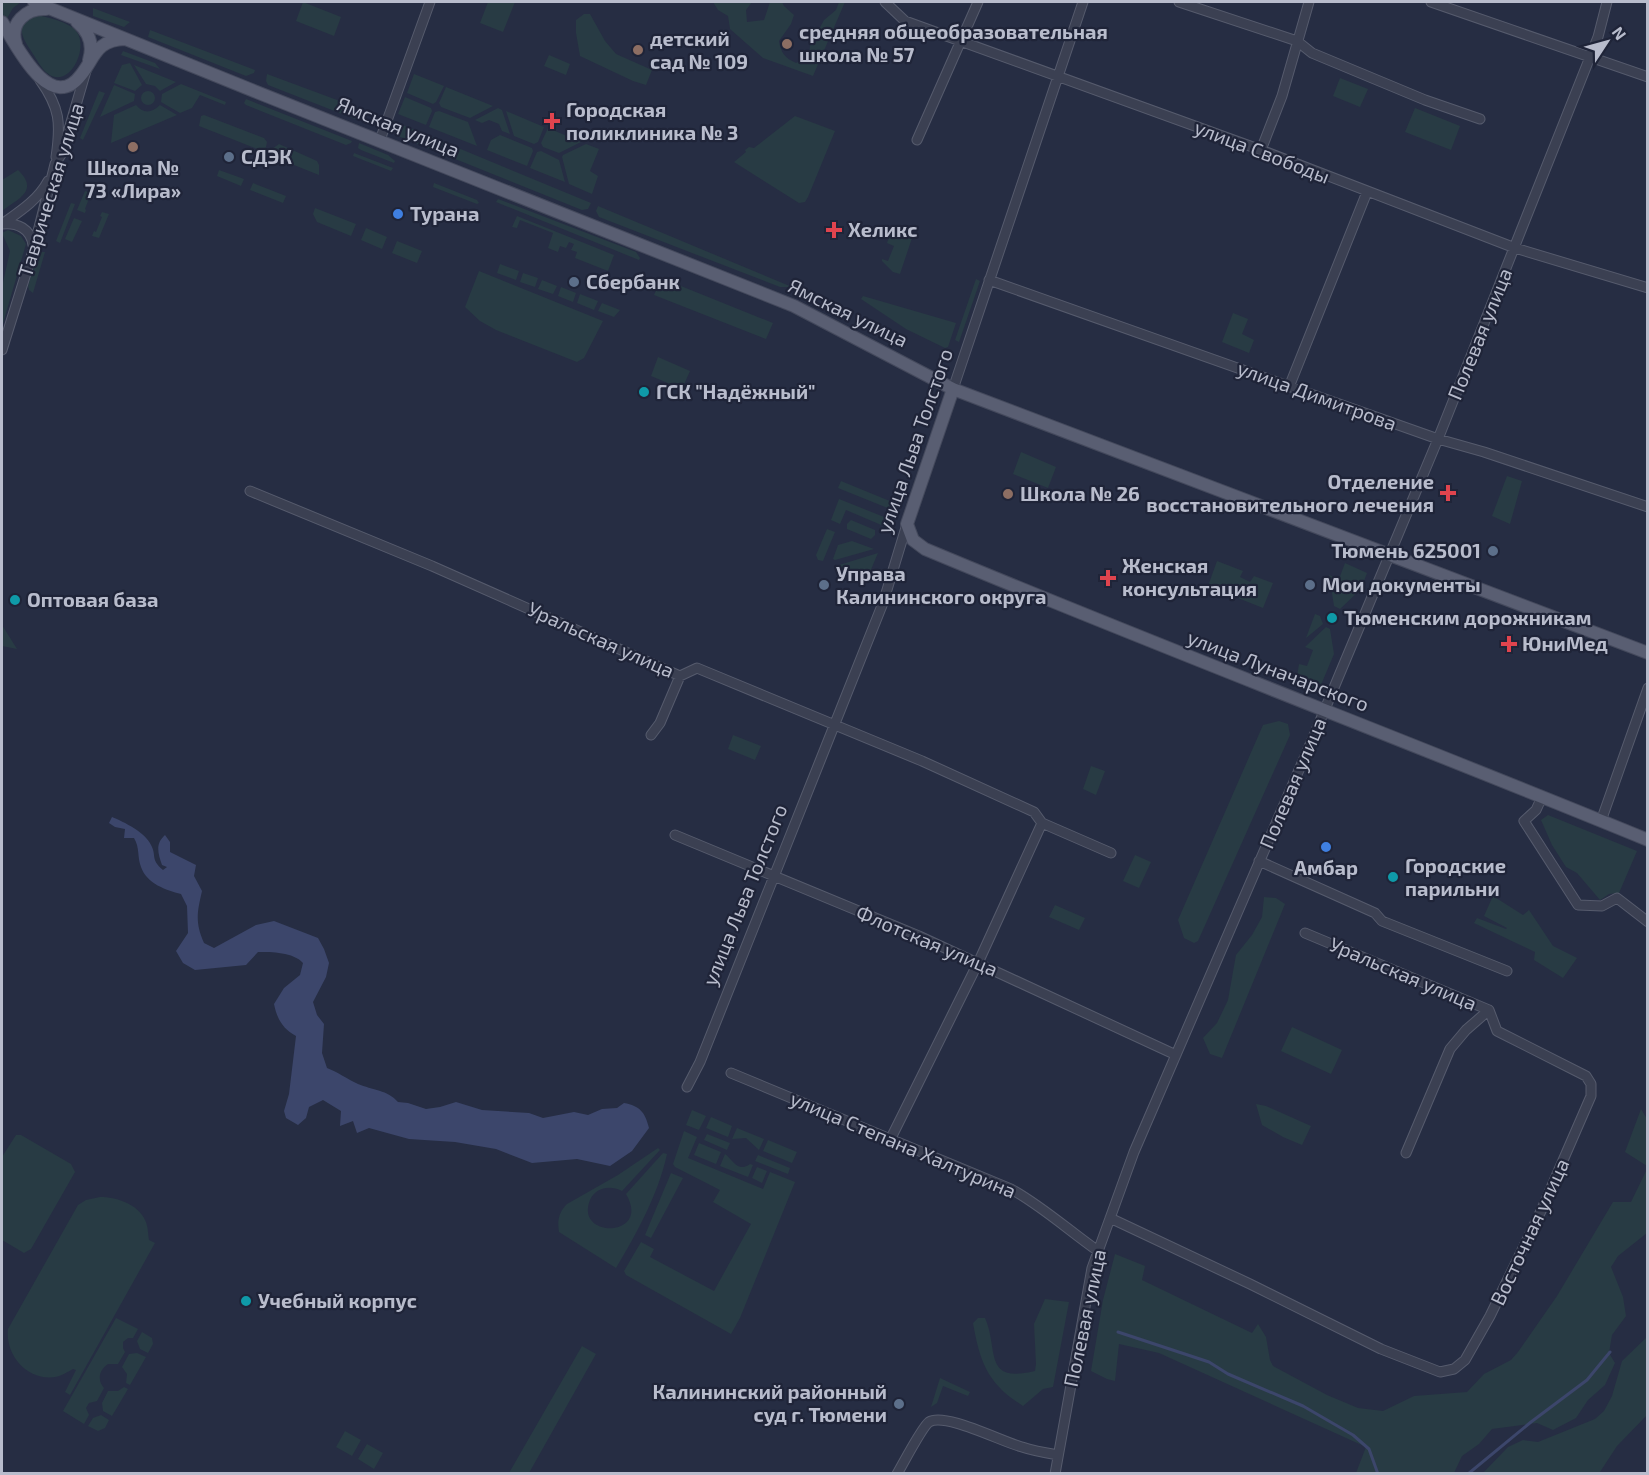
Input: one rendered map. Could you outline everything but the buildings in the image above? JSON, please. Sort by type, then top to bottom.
[{"type":"main road","name":"Ямская улица","points":[[34,2],[794,306],[953,389],[1647,653]]},
{"type":"main road","points":[[18,48],[14,40],[14,32],[22,16],[37,8],[54,9]]},
{"type":"main road","points":[[72,17],[89,37],[91,45],[88,63]]},
{"type":"main road","points":[[2,22],[33,70],[50,85],[66,86],[79,78],[92,55],[105,44],[121,39],[129,40]]},
{"type":"main road","name":"улица Льва Толстого","points":[[907,524],[953,389]]},
{"type":"main road","name":"улица Луначарского","points":[[907,524],[913,540],[925,549],[1144,640],[1542,796],[1647,840]]},
{"type":"street","points":[[380,140],[429,2]]},
{"type":"street","name":"улица Свободы","points":[[885,2],[905,21],[1261,150],[1515,248],[1647,288]]},
{"type":"street","points":[[916,140],[978,2]]},
{"type":"street","name":"улица Льва Толстого","points":[[953,389],[1083,2]]},
{"type":"street","points":[[1179,2],[1297,41],[1312,53],[1425,100],[1480,119]]},
{"type":"street","points":[[1261,150],[1282,96],[1309,2]]},
{"type":"street","points":[[1431,2],[1647,76]]},
{"type":"street","name":"Полевая улица","points":[[1055,1473],[1092,1268],[1134,1152],[1324,710],[1481,335],[1496,290],[1515,248],[1598,37],[1607,2]]},
{"type":"street","name":"Таврическая улица","points":[[2,350],[88,63]]},
{"type":"street","points":[[2,224],[28,205],[44,189],[56,164],[58,114],[53,100],[33,70]]},
{"type":"street","points":[[1289,387],[1367,192]]},
{"type":"street","points":[[2,224],[11,223],[21,226],[28,232],[33,241],[33,251]]},
{"type":"street","name":"улица Димитрова","points":[[989,280],[1438,439],[1484,452],[1647,507]]},
{"type":"street","name":"Уральская улица","points":[[250,491],[432,566],[680,676],[697,668],[922,761],[1034,812],[1042,823],[1112,853]]},
{"type":"street","name":"улица Льва Толстого","points":[[687,1087],[700,1062],[883,603],[907,524]]},
{"type":"street","points":[[651,735],[660,723],[680,676]]},
{"type":"street","points":[[1601,821],[1647,688]]},
{"type":"street","points":[[1542,796],[1536,810],[1524,821],[1578,905],[1602,906],[1617,898],[1647,922]]},
{"type":"street","points":[[891,1138],[978,963],[1042,823]]},
{"type":"street","name":"Флотская улица","points":[[675,835],[920,936],[1176,1055]]},
{"type":"street","name":"Уральская улица","points":[[1259,861],[1375,913],[1382,921],[1507,972]]},
{"type":"street","name":"Уральская улица","points":[[1305,933],[1490,1010],[1497,1031],[1586,1076]]},
{"type":"street","points":[[1406,1153],[1450,1049],[1490,1010]]},
{"type":"street","name":"улица Степана Халтурина","points":[[731,1072],[1018,1193],[1098,1251]]},
{"type":"street","name":"Восточная улица","points":[[1110,1218],[1381,1349],[1440,1372],[1454,1369],[1465,1360],[1490,1316],[1541,1211],[1591,1096],[1591,1084],[1586,1076]]},
{"type":"street","points":[[897,1473],[921,1430],[928,1422],[937,1419],[1021,1447],[1058,1455]]},
{"type":"shaded area","points":[[2,2],[21,2],[13,8],[6,20],[2,13]]},
{"type":"shaded area","points":[[303,2],[341,17],[334,36],[296,21]]},
{"type":"shaded area","points":[[488,2],[515,2],[503,32],[480,23]]},
{"type":"shaded area","points":[[713,2],[752,2],[746,10],[747,22],[764,20],[770,2],[782,2],[794,15],[791,24],[779,41],[784,55],[796,63],[809,57],[808,37],[817,33],[824,20],[836,10],[839,2],[845,2],[813,76],[763,58],[730,29],[728,16],[718,10]]},
{"type":"shaded area","points":[[93,8],[130,22],[124,27],[93,16]]},
{"type":"shaded area","points":[[584,14],[590,14],[605,41],[616,54],[652,70],[646,85],[580,56],[576,20]]},
{"type":"shaded area","points":[[38,15],[69,25],[80,38],[79,56],[75,65],[63,76],[55,77],[47,73],[23,37],[22,25],[32,16]]},
{"type":"shaded area","points":[[150,30],[255,70],[254,73],[246,76],[148,37]]},
{"type":"shaded area","points":[[123,51],[155,63],[160,69],[121,55]]},
{"type":"shaded area","points":[[549,55],[570,64],[566,75],[544,66]]},
{"type":"shaded area","points":[[130,63],[142,85],[135,91],[114,83],[122,65]]},
{"type":"shaded area","points":[[134,65],[176,82],[160,91],[155,86],[146,84]]},
{"type":"shaded area","points":[[267,74],[364,110],[360,121],[268,85]]},
{"type":"shaded area","points":[[414,74],[444,86],[436,102],[433,104],[407,93]]},
{"type":"shaded area","points":[[1340,78],[1368,89],[1360,107],[1333,96]]},
{"type":"shaded area","points":[[181,84],[226,102],[225,105],[200,95],[192,108],[180,113],[161,102],[162,94]]},
{"type":"shaded area","points":[[114,85],[135,94],[134,101],[100,117]]},
{"type":"shaded area","points":[[446,87],[493,106],[470,118],[441,107],[439,103]]},
{"type":"shaded area","points":[[99,91],[105,93],[83,140],[80,138]]},
{"type":"shaded area","points":[[145,91],[151,91],[155,98],[151,105],[145,105],[141,101],[141,95]]},
{"type":"shaded area","points":[[405,97],[431,108],[432,111],[426,125],[398,114]]},
{"type":"shaded area","points":[[246,99],[352,141],[346,145],[246,105],[244,103]]},
{"type":"shaded area","points":[[136,105],[148,111],[160,105],[177,115],[111,143],[114,115]]},
{"type":"shaded area","points":[[498,108],[502,110],[510,134],[502,131],[499,124],[489,120],[482,123],[475,120]]},
{"type":"shaded area","points":[[1415,108],[1460,126],[1451,150],[1405,132]]},
{"type":"shaded area","points":[[439,111],[468,122],[477,146],[429,127],[435,112]]},
{"type":"shaded area","points":[[506,111],[544,127],[538,142],[534,144],[514,136]]},
{"type":"shaded area","points":[[204,115],[264,138],[267,142],[265,152],[199,126],[201,116]]},
{"type":"shaded area","points":[[795,116],[835,131],[808,197],[805,202],[799,203],[734,162],[746,152],[745,150],[749,147],[754,148]]},
{"type":"shaded area","points":[[393,121],[591,203],[588,209],[582,210],[398,136],[393,127]]},
{"type":"shaded area","points":[[548,128],[581,142],[559,153],[543,147],[541,143]]},
{"type":"shaded area","points":[[500,135],[532,148],[527,166],[487,150],[491,140]]},
{"type":"shaded area","points":[[359,143],[388,155],[395,161],[394,163],[361,150],[358,148]]},
{"type":"shaded area","points":[[279,144],[317,161],[319,175],[269,155],[272,149]]},
{"type":"shaded area","points":[[586,144],[599,149],[590,171],[598,176],[592,194],[569,184],[562,157]]},
{"type":"shaded area","points":[[541,151],[559,160],[565,182],[530,168],[537,152]]},
{"type":"shaded area","points":[[354,153],[393,168],[391,171],[353,156]]},
{"type":"shaded area","points":[[18,170],[24,177],[27,189],[2,211],[2,180]]},
{"type":"shaded area","points":[[219,170],[244,179],[241,186],[217,176]]},
{"type":"shaded area","points":[[253,183],[286,196],[283,203],[250,190]]},
{"type":"shaded area","points":[[434,183],[477,200],[479,203],[433,187]]},
{"type":"shaded area","points":[[85,191],[91,193],[85,213],[77,210]]},
{"type":"shaded area","points":[[498,199],[636,252],[640,258],[639,260],[496,202]]},
{"type":"shaded area","points":[[71,203],[75,204],[60,243],[56,241]]},
{"type":"shaded area","points":[[598,206],[792,287],[780,287],[599,217],[596,211]]},
{"type":"shaded area","points":[[315,208],[356,224],[351,236],[317,222],[313,214]]},
{"type":"shaded area","points":[[102,212],[109,214],[99,238],[92,236],[94,231],[96,232]]},
{"type":"shaded area","points":[[517,216],[614,255],[608,271],[575,258],[577,252],[571,250],[574,244],[569,242],[566,248],[560,246],[558,252],[548,248],[553,233],[520,220],[517,228],[512,227]]},
{"type":"shaded area","points":[[74,218],[82,221],[72,242],[65,239]]},
{"type":"shaded area","points":[[366,228],[387,237],[382,249],[361,240]]},
{"type":"shaded area","points":[[892,229],[913,235],[900,274],[893,272],[882,261],[882,259],[888,261],[894,246],[887,243]]},
{"type":"shaded area","points":[[8,230],[21,236],[26,244],[2,327],[2,287],[10,251],[2,233]]},
{"type":"shaded area","points":[[397,241],[422,251],[417,263],[392,253]]},
{"type":"shaded area","points":[[45,252],[33,293],[28,286],[37,255]]},
{"type":"shaded area","points":[[500,264],[519,271],[516,280],[497,273]]},
{"type":"shaded area","points":[[479,271],[603,321],[584,358],[577,362],[496,330],[480,321],[465,307]]},
{"type":"shaded area","points":[[523,273],[538,278],[535,287],[520,282]]},
{"type":"shaded area","points":[[661,278],[773,323],[766,339],[654,295]]},
{"type":"shaded area","points":[[976,279],[980,281],[959,342],[955,340]]},
{"type":"shaded area","points":[[542,280],[557,286],[553,294],[538,289]]},
{"type":"shaded area","points":[[561,287],[576,293],[573,302],[558,296]]},
{"type":"shaded area","points":[[580,294],[598,301],[594,310],[577,303]]},
{"type":"shaded area","points":[[863,296],[956,323],[948,347],[945,348],[906,329],[861,299]]},
{"type":"shaded area","points":[[602,303],[620,310],[614,317],[598,311]]},
{"type":"shaded area","points":[[1233,313],[1248,319],[1242,334],[1254,340],[1249,353],[1222,342]]},
{"type":"shaded area","points":[[658,357],[690,371],[682,389],[651,376]]},
{"type":"shaded area","points":[[1021,452],[1056,467],[1048,488],[1013,474]]},
{"type":"shaded area","points":[[1507,476],[1522,481],[1510,524],[1492,516]]},
{"type":"shaded area","points":[[841,481],[897,504],[895,511],[838,488]]},
{"type":"shaded area","points":[[839,499],[889,519],[886,527],[846,510],[840,524],[831,520]]},
{"type":"shaded area","points":[[851,520],[875,530],[875,535],[871,539],[847,529],[847,524]]},
{"type":"shaded area","points":[[827,529],[835,532],[823,561],[818,560],[816,555]]},
{"type":"shaded area","points":[[852,541],[874,549],[833,559],[838,545]]},
{"type":"shaded area","points":[[878,553],[867,579],[836,566]]},
{"type":"shaded area","points":[[1217,561],[1243,571],[1240,577],[1250,582],[1254,576],[1273,583],[1263,608],[1208,586]]},
{"type":"shaded area","points":[[1345,563],[1367,573],[1361,589],[1340,609],[1334,606],[1329,575],[1339,579]]},
{"type":"shaded area","points":[[1315,614],[1320,616],[1323,624],[1306,638]]},
{"type":"shaded area","points":[[2,625],[17,649],[2,646]]},
{"type":"shaded area","points":[[1326,627],[1330,629],[1334,654],[1318,692],[1296,683],[1299,664],[1307,666],[1313,650],[1305,647]]},
{"type":"shaded area","points":[[1279,721],[1288,724],[1290,735],[1198,941],[1194,943],[1184,938],[1178,920],[1263,725]]},
{"type":"shaded area","points":[[733,735],[761,746],[755,760],[728,749]]},
{"type":"shaded area","points":[[1091,766],[1105,771],[1096,795],[1083,789]]},
{"type":"shaded area","points":[[1548,815],[1637,851],[1619,893],[1609,894],[1600,900],[1577,873],[1566,867],[1552,845],[1541,820]]},
{"type":"shaded area","points":[[1135,855],[1151,862],[1139,888],[1123,881]]},
{"type":"shaded area","points":[[1493,896],[1523,915],[1529,910],[1553,946],[1577,958],[1563,978],[1534,960],[1535,952],[1474,923],[1477,918],[1507,928],[1484,916]]},
{"type":"shaded area","points":[[1264,897],[1276,898],[1285,904],[1222,1058],[1210,1054],[1203,1038],[1217,1023],[1228,1000],[1236,955],[1252,935],[1262,917]]},
{"type":"shaded area","points":[[1055,905],[1085,918],[1079,930],[1049,917]]},
{"type":"shaded area","points":[[1292,1027],[1342,1050],[1331,1074],[1281,1051]]},
{"type":"shaded area","points":[[1256,1104],[1266,1106],[1311,1126],[1302,1145],[1262,1125]]},
{"type":"shaded area","points":[[1641,1109],[1647,1119],[1647,1166],[1625,1152]]},
{"type":"shaded area","points":[[692,1110],[706,1116],[699,1130],[686,1125]]},
{"type":"shaded area","points":[[711,1117],[732,1126],[728,1137],[706,1128]]},
{"type":"shaded area","points":[[737,1128],[764,1139],[759,1150],[746,1138],[732,1139]]},
{"type":"shaded area","points":[[684,1131],[697,1137],[688,1158],[763,1189],[770,1172],[795,1182],[740,1318],[731,1334],[626,1275],[624,1271],[641,1242],[654,1249],[650,1257],[714,1291],[751,1224],[713,1202],[720,1190],[675,1167],[673,1164]]},
{"type":"shaded area","points":[[707,1134],[730,1143],[727,1150],[704,1140]]},
{"type":"shaded area","points":[[16,1135],[21,1135],[71,1164],[75,1172],[31,1249],[24,1253],[2,1240],[2,1157]]},
{"type":"shaded area","points":[[768,1140],[797,1152],[792,1163],[763,1151]]},
{"type":"shaded area","points":[[699,1143],[721,1152],[716,1164],[694,1155]]},
{"type":"shaded area","points":[[658,1148],[660,1150],[622,1191],[604,1188],[596,1192],[590,1200],[588,1213],[593,1222],[601,1227],[622,1226],[629,1219],[631,1208],[626,1194],[663,1153],[667,1154],[652,1199],[616,1268],[559,1232],[559,1217],[567,1204],[618,1175]]},
{"type":"shaded area","points":[[725,1154],[736,1165],[742,1167],[753,1165],[748,1177],[720,1166]]},
{"type":"shaded area","points":[[758,1155],[790,1168],[788,1174],[755,1161]]},
{"type":"shaded area","points":[[757,1167],[767,1171],[762,1183],[752,1178]]},
{"type":"shaded area","points":[[1647,1169],[1647,1233],[1618,1256],[1611,1267],[1623,1297],[1626,1316],[1612,1335],[1609,1353],[1615,1363],[1605,1385],[1588,1400],[1576,1418],[1553,1430],[1537,1423],[1492,1429],[1479,1444],[1462,1456],[1454,1473],[1356,1473],[1366,1447],[1159,1353],[1119,1344],[1115,1381],[1091,1371],[1103,1300],[1115,1254],[1145,1266],[1142,1280],[1252,1333],[1258,1324],[1266,1337],[1273,1366],[1327,1395],[1358,1408],[1383,1411],[1414,1396],[1467,1392],[1484,1374],[1511,1360],[1518,1352],[1557,1296],[1613,1202],[1631,1202]]},
{"type":"shaded area","points":[[671,1173],[683,1178],[651,1238],[645,1235]]},
{"type":"shaded area","points":[[100,1197],[119,1200],[142,1214],[149,1240],[155,1243],[70,1395],[65,1392],[76,1370],[73,1369],[58,1376],[35,1375],[14,1357],[8,1339],[8,1329],[78,1205],[86,1200]]},
{"type":"shaded area","points":[[1045,1299],[1069,1302],[1053,1387],[1043,1389],[1023,1406],[994,1381],[979,1350],[973,1323],[978,1318],[985,1318],[995,1361],[1000,1368],[1007,1373],[1018,1374],[1035,1371],[1034,1324]]},
{"type":"shaded area","points":[[116,1318],[138,1329],[133,1338],[128,1338],[123,1342],[125,1352],[118,1364],[108,1364],[103,1369],[100,1378],[104,1388],[97,1401],[89,1403],[86,1408],[89,1415],[84,1424],[63,1411]]},
{"type":"shaded area","points":[[142,1332],[152,1338],[153,1344],[148,1353],[140,1349],[137,1341]]},
{"type":"shaded area","points":[[1647,1337],[1647,1415],[1617,1446],[1600,1472],[1597,1474],[1483,1473],[1508,1447],[1523,1440],[1538,1442],[1595,1419],[1604,1411],[1612,1396],[1622,1361]]},
{"type":"shaded area","points":[[582,1346],[596,1354],[529,1473],[509,1473]]},
{"type":"shaded area","points":[[137,1353],[146,1357],[130,1385],[126,1383],[127,1374],[122,1367],[129,1354]]},
{"type":"shaded area","points":[[940,1378],[970,1392],[968,1396],[943,1386],[937,1403],[931,1407]]},
{"type":"shaded area","points":[[124,1387],[128,1389],[112,1416],[103,1411],[102,1403],[108,1391],[118,1391]]},
{"type":"shaded area","points":[[101,1415],[109,1420],[105,1428],[98,1431],[88,1426],[93,1418]]},
{"type":"shaded area","points":[[345,1431],[361,1440],[352,1456],[336,1447]]},
{"type":"shaded area","points":[[367,1444],[383,1453],[374,1469],[358,1459]]},
{"type":"water","points":[[112,817],[139,832],[148,840],[156,863],[163,870],[167,867],[162,865],[158,849],[165,835],[170,842],[170,852],[196,865],[194,876],[202,891],[198,923],[204,943],[214,948],[256,925],[274,921],[318,938],[329,963],[326,977],[313,1002],[317,1015],[324,1024],[322,1053],[327,1068],[358,1084],[385,1093],[398,1102],[426,1109],[456,1102],[482,1110],[529,1113],[543,1118],[574,1112],[588,1115],[602,1109],[617,1108],[624,1103],[641,1111],[649,1128],[632,1151],[610,1166],[577,1159],[532,1163],[496,1149],[455,1142],[409,1139],[369,1128],[357,1133],[353,1121],[340,1126],[341,1111],[323,1100],[309,1107],[306,1118],[298,1125],[286,1118],[284,1111],[289,1094],[296,1036],[281,1023],[274,1004],[284,988],[300,975],[303,963],[288,955],[258,952],[246,965],[195,970],[183,963],[176,951],[188,933],[187,906],[181,894],[163,888],[148,878],[141,867],[134,838],[124,838],[125,829],[109,823]]},
{"type":"waterway","points":[[1118,1332],[1209,1362],[1228,1374],[1303,1406],[1353,1435],[1369,1449],[1378,1474]]},
{"type":"waterway","points":[[1468,1474],[1587,1380],[1610,1352]]},
{"type":"place","name":"средняя общеобразовательная школа № 57","points":[[787,44]]},
{"type":"place","name":"детский сад № 109","points":[[638,50]]},
{"type":"place","name":"Городская поликлиника № 3","points":[[552,121]]},
{"type":"place","name":"Школа № 73 «Лира»","points":[[133,147]]},
{"type":"place","name":"СДЭК","points":[[229,157]]},
{"type":"place","name":"Турана","points":[[398,214]]},
{"type":"place","name":"Хеликс","points":[[834,230]]},
{"type":"place","name":"Сбербанк","points":[[574,282]]},
{"type":"place","name":"ГСК \"Надёжный\"","points":[[644,392]]},
{"type":"place","name":"Отделение восстановительного лечения","points":[[1448,493]]},
{"type":"place","name":"Школа № 26","points":[[1008,494]]},
{"type":"place","name":"Тюмень 625001","points":[[1493,551]]},
{"type":"place","name":"Женская консультация","points":[[1108,578]]},
{"type":"place","name":"Управа Калининского округа","points":[[824,585]]},
{"type":"place","name":"Мои документы","points":[[1310,585]]},
{"type":"place","name":"Оптовая база","points":[[15,600]]},
{"type":"place","name":"Тюменским дорожникам","points":[[1332,618]]},
{"type":"place","name":"ЮниМед","points":[[1509,644]]},
{"type":"place","name":"Амбар","points":[[1326,847]]},
{"type":"place","name":"Городские парильни","points":[[1393,877]]},
{"type":"place","name":"Учебный корпус","points":[[246,1301]]},
{"type":"place","name":"Калининский районный суд г. Тюмени","points":[[899,1404]]}]
